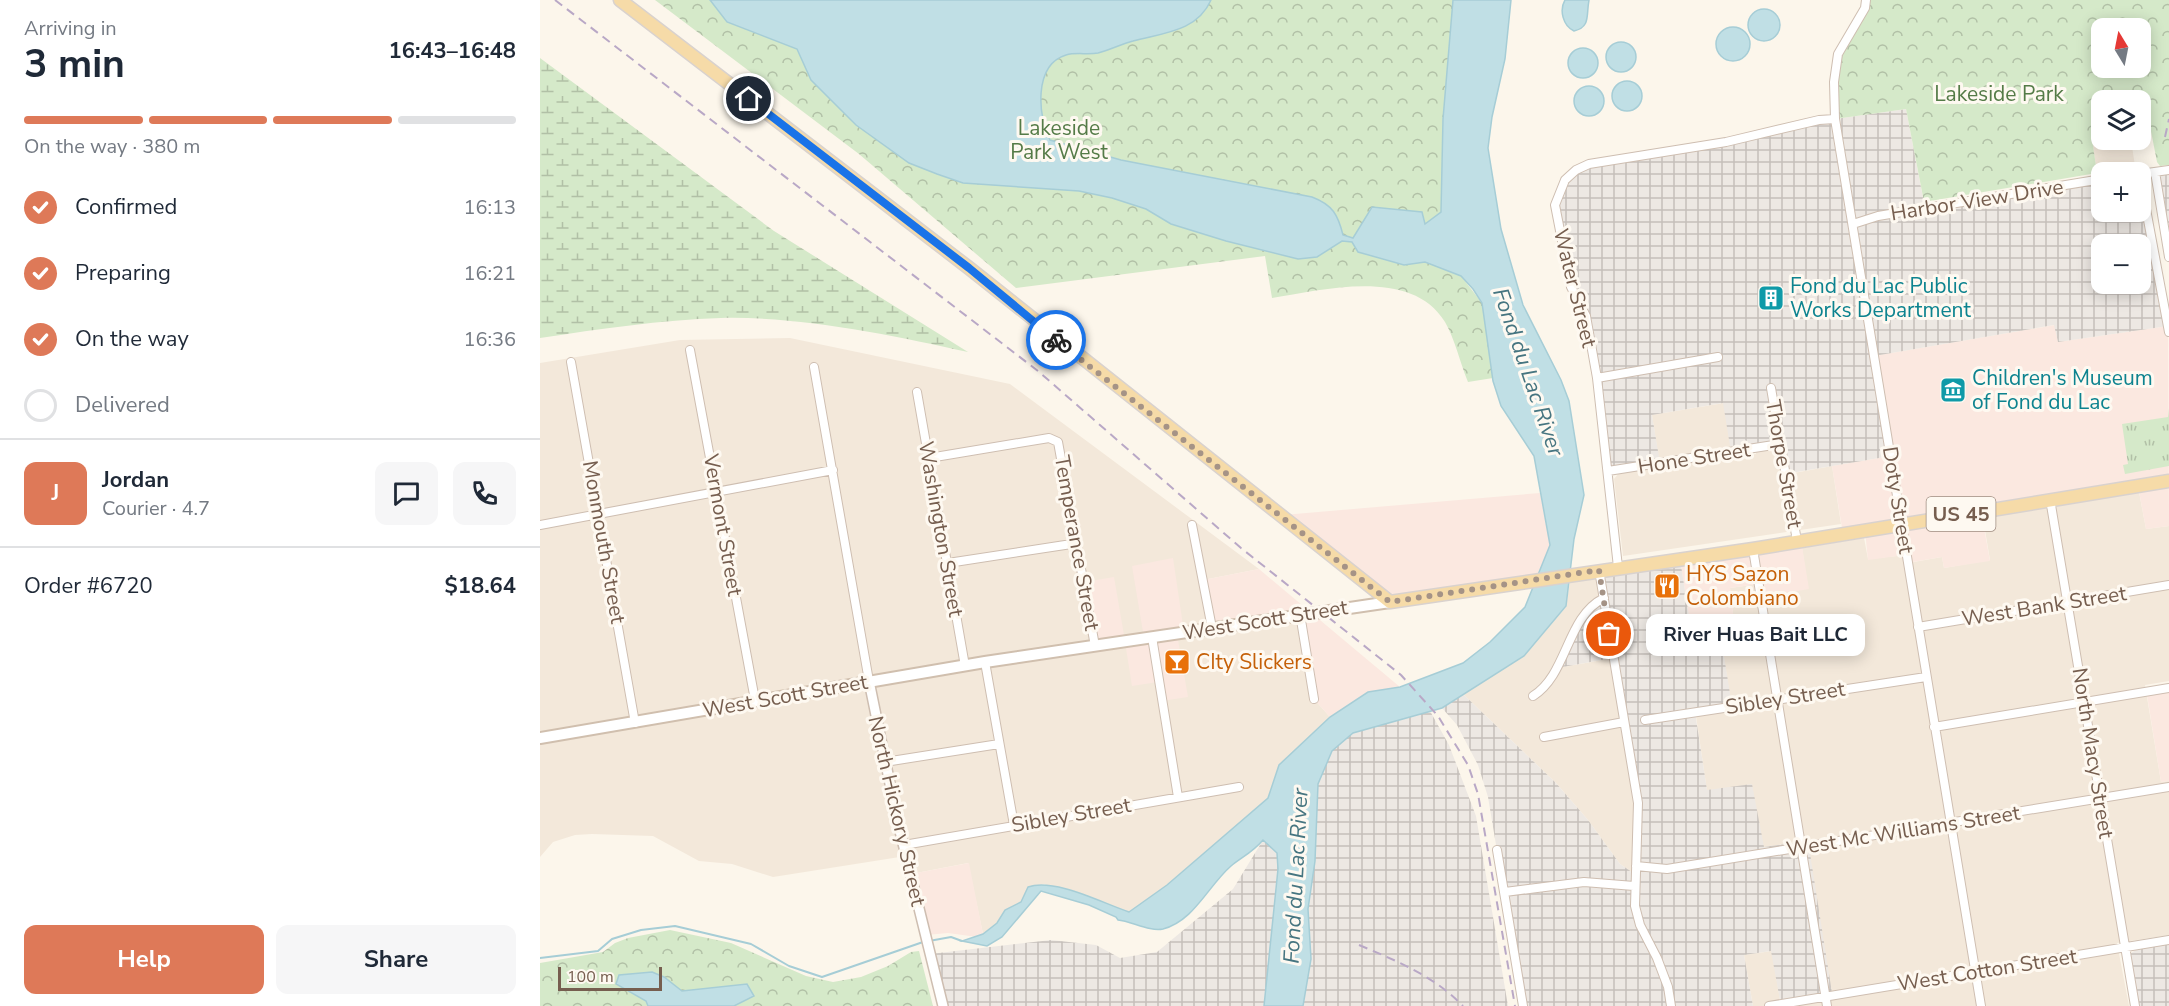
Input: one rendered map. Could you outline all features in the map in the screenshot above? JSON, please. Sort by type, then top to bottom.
[{"type":"main road","points":[[620,0],[969,268],[1390,602]]},
{"type":"main road","name":"West Scott Street","points":[[540,738],[985,662],[1618,567],[1753,549],[2169,481]]},
{"type":"street","name":"Doty Street","points":[[1866,0],[1865,8],[1838,54],[1834,82],[1835,119],[1981,1006]]},
{"type":"street","name":"Water Street","points":[[1618,567],[1597,378],[1586,316],[1571,286],[1555,205],[1565,180],[1576,170],[1590,164],[1726,142],[1819,120],[1835,119]]},
{"type":"street","points":[[2151,173],[2169,170]]},
{"type":"street","points":[[2155,172],[2169,257]]},
{"type":"street","name":"Harbor View Drive","points":[[1853,224],[1878,216],[2091,181]]},
{"type":"street","points":[[2149,222],[2169,332]]},
{"type":"street","name":"Vermont Street","points":[[690,350],[755,700]]},
{"type":"street","points":[[1597,378],[1718,357]]},
{"type":"street","name":"Monmouth Street","points":[[571,362],[635,723]]},
{"type":"street","name":"North Hickory Street","points":[[814,367],[885,762],[943,1006]]},
{"type":"street","name":"Thorpe Street","points":[[1771,388],[1797,541]]},
{"type":"street","name":"Washington Street","points":[[916,392],[965,666]]},
{"type":"street","name":"Temperance Street","points":[[928,458],[1049,438],[1057,441],[1078,543],[1095,646]]},
{"type":"street","name":"Hone Street","points":[[1608,471],[1780,444]]},
{"type":"street","points":[[540,525],[833,470]]},
{"type":"street","name":"North Macy Street","points":[[2050,499],[2135,1006]]},
{"type":"street","points":[[1192,525],[1212,628]]},
{"type":"street","points":[[948,562],[1078,543]]},
{"type":"street","points":[[1753,549],[1827,1006]]},
{"type":"street","points":[[1599,570],[1639,816],[1634,886],[1637,917],[1657,958],[1668,987],[1671,1006]]},
{"type":"street","name":"West Bank Street","points":[[1918,627],[2169,585]]},
{"type":"street","points":[[1533,696],[1545,689],[1591,604],[1604,598]]},
{"type":"street","points":[[1300,614],[1314,699]]},
{"type":"street","points":[[1152,637],[1178,797]]},
{"type":"street","points":[[985,662],[1014,825]]},
{"type":"street","name":"Sibley Street","points":[[1645,720],[1926,677]]},
{"type":"street","points":[[1934,727],[2169,688]]},
{"type":"street","points":[[1544,737],[1624,722]]},
{"type":"street","points":[[885,762],[999,744]]},
{"type":"street","name":"Sibley Street","points":[[904,845],[1239,787]]},
{"type":"street","name":"West Mc Williams Street","points":[[1636,866],[1667,869],[1950,825],[2169,787]]},
{"type":"street","points":[[1497,850],[1523,1006]]},
{"type":"street","points":[[1505,892],[1584,882],[1634,886]]},
{"type":"street","name":"West Cotton Street","points":[[1769,1006],[2169,940]]},
{"type":"shaded area","points":[[1906,109],[1925,208],[2091,181],[2091,222],[2149,222],[2168,326],[2058,342],[2054,325],[1874,356],[1891,456],[1785,474],[1780,445],[1731,452],[1723,403],[1652,415],[1660,463],[1608,471],[1597,378],[1555,205],[1557,197],[1576,170],[1835,119]]},
{"type":"shaded area","points":[[2094,150],[2133,150],[2134,162],[2095,162]]},
{"type":"shaded area","points":[[2169,170],[2169,257],[2155,172]]},
{"type":"shaded area","points":[[2055,325],[2058,342],[2168,326],[2169,526],[2146,529],[2138,486],[1981,511],[1990,561],[1944,568],[1942,557],[1907,563],[1905,555],[1868,560],[1865,531],[1843,534],[1832,466],[1891,456],[1874,356]]},
{"type":"shaded area","points":[[790,338],[1010,384],[1259,569],[1203,580],[1300,614],[1314,699],[1330,717],[1279,765],[1268,798],[1167,885],[1129,912],[1044,884],[1028,887],[1021,902],[1005,910],[997,923],[983,934],[968,863],[911,874],[906,856],[773,877],[732,864],[699,861],[653,836],[592,834],[575,835],[553,842],[540,857],[540,363],[680,340]]},
{"type":"shaded area","points":[[1767,375],[1783,475],[1832,466],[1841,524],[1623,556],[1614,479],[1619,473],[1660,467],[1652,415],[1724,403],[1732,457],[1756,454],[1744,380]]},
{"type":"shaded area","points":[[2139,492],[2146,529],[2169,526],[2169,681],[2145,685],[2161,782],[2169,781],[2169,935],[2117,943],[2129,1006],[1789,1006],[1808,841],[1764,847],[1707,791],[1696,716],[1732,710],[1719,625],[1734,622],[1730,588],[1758,584],[1808,589],[1802,548],[1864,538],[1868,559],[1906,555],[1908,563],[1942,557],[1944,568],[1990,560],[1983,518]]},
{"type":"shaded area","points":[[1540,493],[1550,545],[1537,580],[1390,602],[1283,515]]},
{"type":"shaded area","points":[[1801,540],[1809,589],[1761,597],[1758,584],[1730,588],[1734,622],[1691,630],[1680,559]]},
{"type":"shaded area","points":[[1173,558],[1184,632],[1177,634],[1188,697],[1162,701],[1158,682],[1132,686],[1125,642],[1095,646],[1085,582],[1114,577],[1125,641],[1144,638],[1132,566]]},
{"type":"shaded area","points":[[1680,559],[1691,629],[1719,625],[1732,706],[1695,712],[1707,790],[1752,784],[1764,847],[1808,841],[1833,999],[1781,1006],[1771,951],[1744,955],[1753,1006],[1523,1006],[1488,797],[1478,765],[1457,725],[1442,708],[1463,694],[1556,783],[1588,820],[1620,864],[1635,874],[1639,816],[1613,658],[1557,668],[1577,628],[1604,598],[1599,570]]},
{"type":"shaded area","points":[[1259,569],[1400,687],[1368,692],[1330,717],[1314,699],[1300,614],[1212,628],[1203,580]]},
{"type":"shaded area","points":[[1599,570],[1604,598],[1558,668],[1613,658],[1638,803],[1635,874],[1620,864],[1588,820],[1556,783],[1463,694],[1524,656],[1566,607],[1571,575]]},
{"type":"shaded area","points":[[2169,692],[2169,781],[2161,782],[2147,695]]},
{"type":"shaded area","points":[[1430,711],[1449,745],[1476,816],[1508,1006],[1303,1006],[1311,959],[1308,909],[1315,861],[1318,784],[1332,751],[1353,733]]},
{"type":"shaded area","points":[[1263,840],[1277,853],[1278,869],[1264,1006],[943,1006],[930,954],[1051,940],[1096,945],[1120,958],[1157,952],[1233,889]]},
{"type":"shaded area","points":[[969,863],[983,934],[977,937],[948,933],[926,935],[911,874]]},
{"type":"shaded area","points":[[2169,944],[2169,1006],[2138,1006],[2130,954],[2137,949]]},
{"type":"shaded area","points":[[1772,951],[1781,1006],[1753,1006],[1744,955]]},
{"type":"green space","name":"Lakeside Park West","points":[[655,0],[1453,0],[1443,119],[1441,212],[1461,276],[1482,303],[1493,378],[1468,382],[1445,322],[1430,305],[1411,294],[1389,288],[1365,286],[1272,298],[1265,256],[1016,288],[859,154]]},
{"type":"green space","name":"Lakeside Park","points":[[1866,0],[2169,0],[2169,165],[2160,166],[2157,162],[2151,131],[2151,90],[2091,90],[2091,150],[2094,150],[2095,162],[2091,162],[2091,174],[1924,202],[1906,109],[1835,119],[1835,66]]},
{"type":"green space","points":[[540,58],[774,231],[968,352],[845,328],[751,318],[653,323],[540,338]]},
{"type":"green space","points":[[2169,408],[2169,466],[2125,474],[2123,465],[2128,464],[2122,424],[2168,417]]},
{"type":"green space","points":[[670,930],[731,943],[806,976],[833,982],[861,977],[888,966],[911,952],[919,951],[933,1006],[540,1006],[540,963],[603,952],[615,943],[628,938]]},
{"type":"water","name":"Fond du Lac River","points":[[710,0],[1211,0],[1197,19],[1178,30],[1129,42],[1098,53],[1066,55],[1055,61],[1043,80],[1041,93],[1043,118],[1050,140],[1121,160],[1312,197],[1330,207],[1337,216],[1343,235],[1353,238],[1372,207],[1422,212],[1425,224],[1441,212],[1443,119],[1453,0],[1511,0],[1505,59],[1492,117],[1488,148],[1501,229],[1523,305],[1561,380],[1569,401],[1584,495],[1574,539],[1566,606],[1524,656],[1442,708],[1353,733],[1332,751],[1318,784],[1315,861],[1308,909],[1311,959],[1303,1006],[1264,1006],[1278,869],[1277,853],[1263,840],[1223,874],[1192,911],[1174,925],[1163,929],[1152,929],[1118,920],[1089,905],[1041,891],[1002,937],[987,946],[962,941],[983,934],[997,923],[1005,910],[1021,902],[1028,887],[1039,885],[1065,889],[1129,912],[1167,885],[1268,798],[1279,765],[1330,717],[1368,692],[1400,687],[1463,663],[1490,642],[1525,607],[1550,545],[1534,456],[1501,406],[1493,381],[1482,303],[1461,276],[1425,262],[1404,265],[1358,252],[1352,242],[1342,241],[1317,257],[1298,259],[1171,224],[1146,209],[1112,198],[1079,191],[963,183],[937,174],[909,163],[856,125],[811,80],[797,49],[727,22]]},
{"type":"water","points":[[1565,0],[1589,0],[1587,20],[1583,27],[1574,31],[1565,22],[1562,8]]},
{"type":"water","points":[[1764,9],[1776,13],[1780,25],[1776,37],[1764,41],[1752,37],[1748,25],[1752,13]]},
{"type":"water","points":[[1733,27],[1745,32],[1750,44],[1745,56],[1733,61],[1721,56],[1716,44],[1721,32]]},
{"type":"water","points":[[1621,42],[1627,43],[1635,51],[1635,63],[1627,71],[1621,72],[1615,71],[1607,63],[1606,57],[1607,51],[1615,43]]},
{"type":"water","points":[[1583,48],[1593,53],[1598,63],[1593,73],[1583,78],[1573,73],[1568,63],[1573,53]]},
{"type":"water","points":[[1627,81],[1633,82],[1641,90],[1641,102],[1633,110],[1627,111],[1621,110],[1613,102],[1612,96],[1613,90],[1621,82]]},
{"type":"water","points":[[1589,86],[1595,87],[1603,95],[1603,107],[1595,115],[1589,116],[1583,115],[1575,107],[1574,101],[1575,95],[1583,87]]},
{"type":"water","points":[[652,972],[664,977],[682,991],[747,984],[754,996],[734,1006],[648,1006],[646,1001],[616,984],[619,975]]},
{"type":"waterway","points":[[540,958],[598,951],[612,939],[641,930],[675,926],[751,944],[789,966],[822,977],[923,942]]},
{"type":"waterway","points":[[929,941],[951,937],[962,941]]},
{"type":"railway","points":[[555,0],[1038,371],[1241,548],[1401,675],[1438,716],[1468,765],[1478,794],[1515,1006]]},
{"type":"railway","points":[[2165,137],[2169,119]]},
{"type":"railway","points":[[1359,945],[1401,963],[1427,978],[1452,995],[1463,1006]]},
{"type":"way so far","points":[[1056,340],[1283,515],[1390,602],[1599,570],[1609,634]]},
{"type":"place","name":"Fond du Lac Public Works Department","points":[[1771,298]]},
{"type":"place","name":"Children's Museum of Fond du Lac","points":[[1953,390]]},
{"type":"place","name":"HYS Sazon Colombiano","points":[[1667,586]]},
{"type":"place","name":"River Huas Bait LLC","points":[[1609,634]]},
{"type":"place","name":"CIty Slickers","points":[[1177,662]]},
{"type":"route","points":[[749,99],[969,268],[1056,340]]}]
